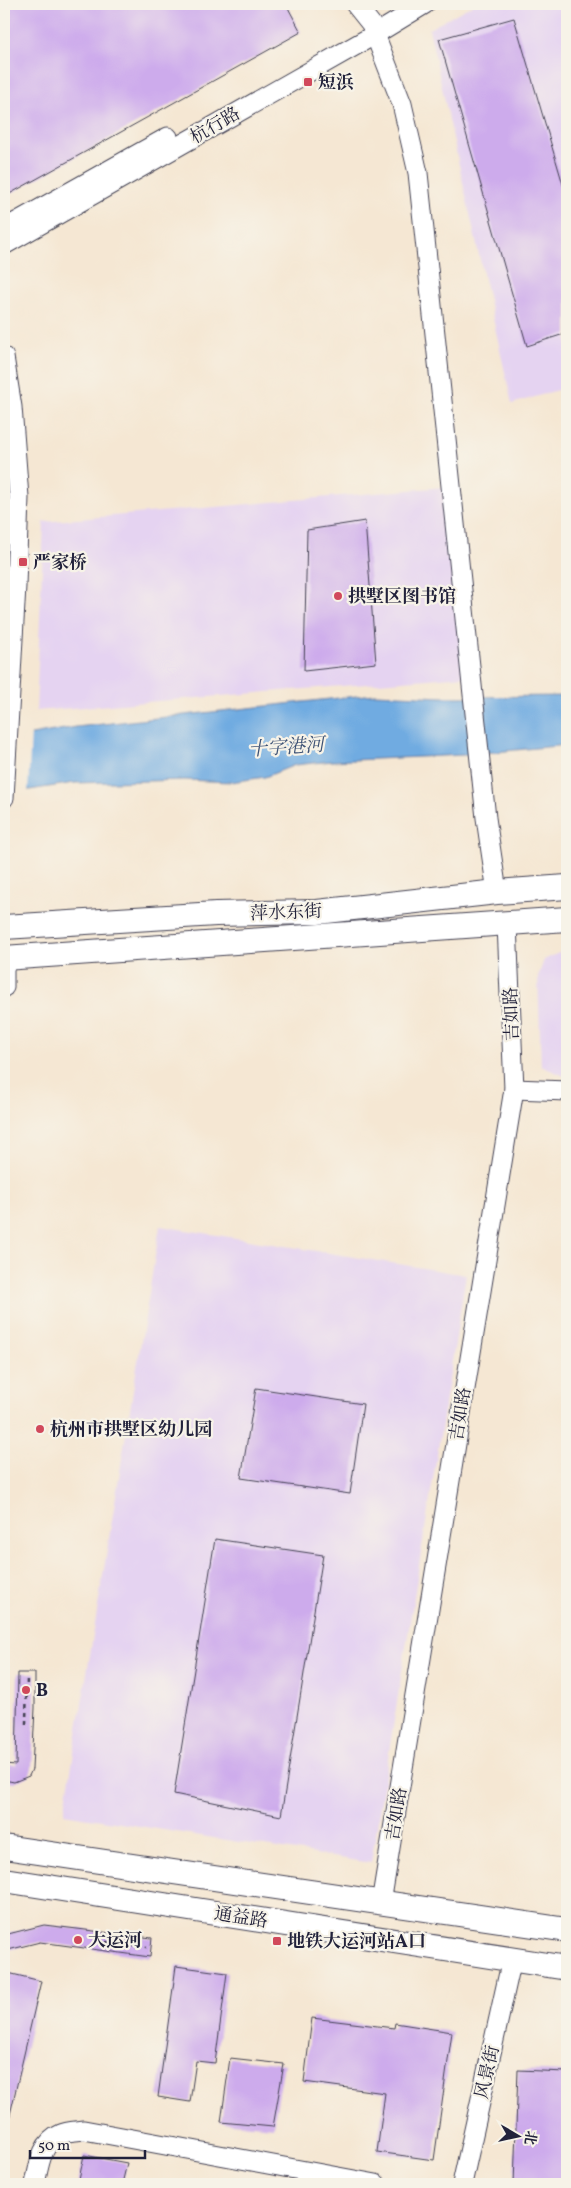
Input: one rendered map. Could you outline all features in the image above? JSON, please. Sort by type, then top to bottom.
[{"type":"main road","name":"萍水东街","points":[[4,927],[216,914],[317,912],[497,892],[567,887]]},
{"type":"main road","name":"萍水东街","points":[[4,957],[567,919]]},
{"type":"main road","name":"通益路","points":[[4,1847],[567,1930]]},
{"type":"main road","name":"通益路","points":[[4,1880],[567,1968]]},
{"type":"street","points":[[355,4],[373,29],[402,104],[418,173],[486,818],[497,892]]},
{"type":"street","name":"杭行路","points":[[4,245],[373,29],[404,4]]},
{"type":"street","name":"杭行路","points":[[4,229],[373,29],[425,4]]},
{"type":"street","points":[[4,357],[12,408],[19,497],[4,798]]},
{"type":"street","name":"吉如路","points":[[381,1903],[514,1089],[506,924]]},
{"type":"street","points":[[4,957],[4,987]]},
{"type":"street","points":[[514,1089],[567,1091]]},
{"type":"street","name":"风景街","points":[[462,2184],[512,1960]]},
{"type":"street","points":[[35,2184],[38,2166],[46,2146],[60,2134],[84,2130],[376,2184]]},
{"type":"path","points":[[26,1724],[28,1677]]},
{"type":"path","points":[[98,1941],[147,1947]]},
{"type":"shaded area","points":[[474,4],[567,4],[567,387],[512,404],[429,29]]},
{"type":"shaded area","points":[[444,487],[465,676],[36,711],[44,522]]},
{"type":"shaded area","points":[[567,949],[567,1077],[541,1066],[538,977],[544,960]]},
{"type":"shaded area","points":[[160,1226],[466,1275],[371,1863],[64,1814]]},
{"type":"green space","points":[[4,447],[6,540],[4,558]]},
{"type":"water","name":"十字港河","points":[[375,694],[443,697],[567,696],[567,745],[464,755],[332,761],[295,765],[265,777],[231,782],[185,780],[74,783],[4,794],[4,740],[76,727]]},
{"type":"pier","points":[[31,732],[28,792],[4,796],[4,737]]},
{"type":"building","points":[[4,4],[286,4],[301,32],[4,197]]},
{"type":"building","points":[[514,18],[567,198],[567,333],[527,346],[439,39]]},
{"type":"building","name":"拱墅区图书馆","points":[[365,521],[376,663],[304,671],[307,530]]},
{"type":"building","points":[[256,1388],[363,1404],[350,1494],[241,1478]]},
{"type":"building","points":[[215,1539],[323,1555],[281,1816],[174,1794]]},
{"type":"building","points":[[18,1673],[35,1673],[35,1708],[32,1769],[29,1776],[14,1782],[4,1780],[4,1764],[16,1765]]},
{"type":"building","name":"大运河","points":[[44,1925],[152,1938],[150,1957],[40,1942],[4,1951],[4,1935]]},
{"type":"building","points":[[176,1966],[227,1973],[215,2063],[196,2061],[190,2102],[158,2097]]},
{"type":"building","points":[[4,1972],[41,1981],[9,2119],[4,2119]]},
{"type":"building","points":[[312,2018],[394,2028],[395,2023],[452,2032],[434,2160],[377,2152],[385,2093],[304,2082]]},
{"type":"building","points":[[230,2058],[284,2064],[273,2127],[221,2122]]},
{"type":"building","points":[[518,2070],[566,2072],[562,2184],[514,2184]]},
{"type":"building","points":[[84,2155],[127,2163],[122,2184],[78,2184]]},
{"type":"place","name":"短浜","points":[[308,82]]},
{"type":"place","name":"严家桥","points":[[23,562]]},
{"type":"place","name":"拱墅区图书馆","points":[[338,596]]},
{"type":"place","name":"杭州市拱墅区幼儿园","points":[[40,1429]]},
{"type":"place","name":"B","points":[[26,1690]]},
{"type":"place","name":"大运河","points":[[78,1940]]},
{"type":"place","name":"地铁大运河站A口","points":[[277,1941]]}]
